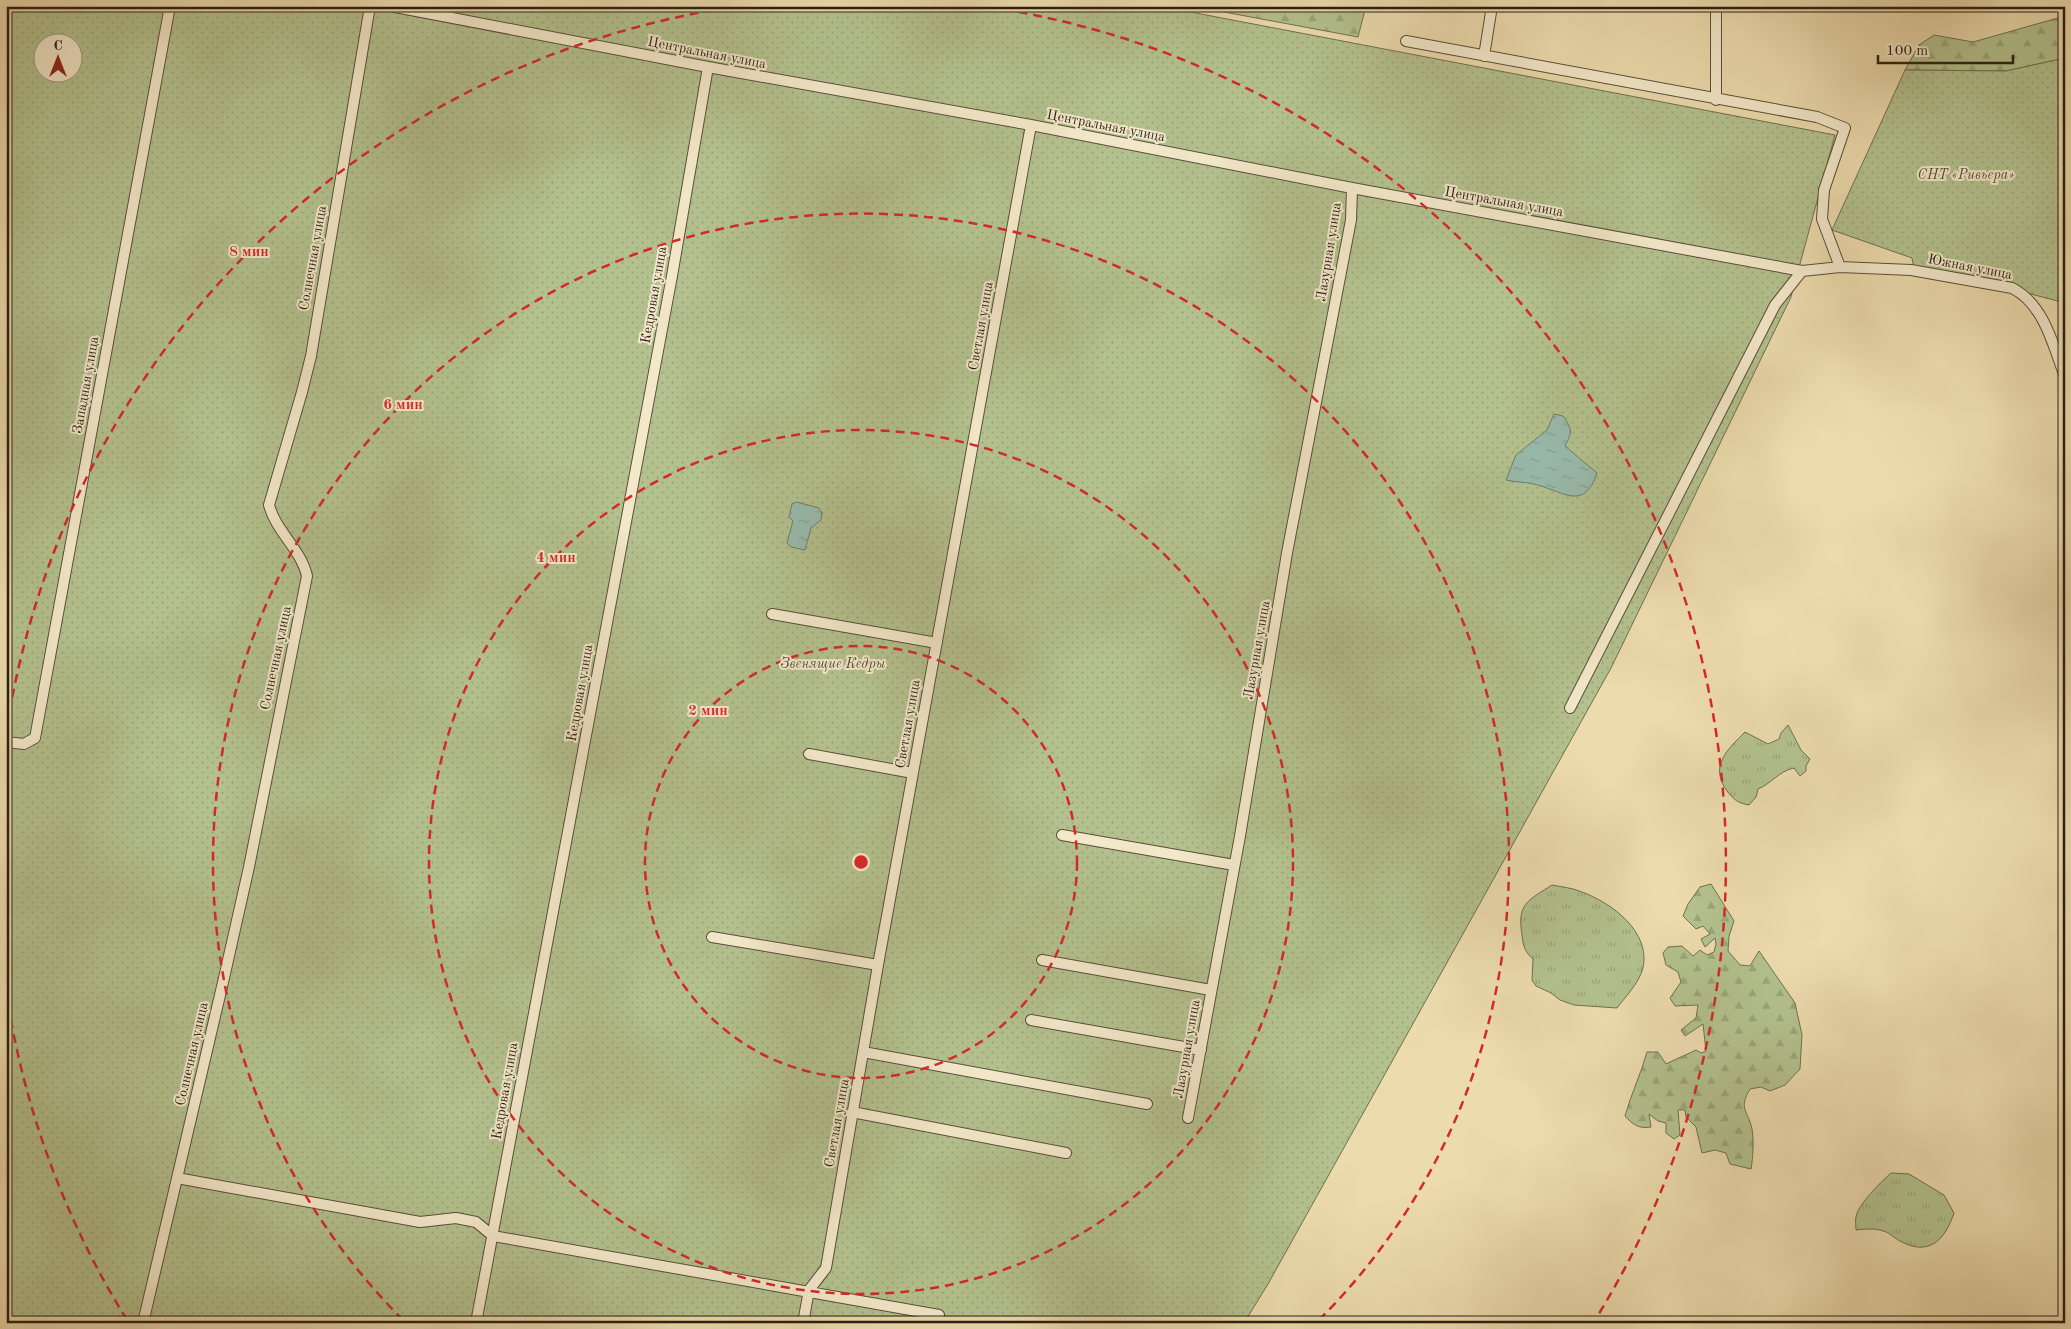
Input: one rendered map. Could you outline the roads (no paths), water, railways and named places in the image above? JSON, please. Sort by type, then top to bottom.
[{"type":"street","name":"Западная улица","points":[[6,742],[24,744],[35,738],[170,6]]},
{"type":"street","name":"Солнечная улица","points":[[143,1323],[248,867],[307,576],[304,563],[272,516],[269,505],[302,392],[310,356],[370,6]]},
{"type":"street","name":"Центральная улица","points":[[390,6],[708,67],[1031,125],[1352,188],[1802,271],[1816,270]]},
{"type":"street","points":[[1484,56],[1492,6]]},
{"type":"street","points":[[1716,6],[1716,100]]},
{"type":"street","points":[[1406,41],[1716,100],[1817,117],[1845,128],[1824,190],[1822,219],[1840,267]]},
{"type":"street","name":"Кедровая улица","points":[[476,1323],[672,276],[708,67]]},
{"type":"street","name":"Светлая улица","points":[[803,1323],[809,1290],[826,1268],[878,965],[1031,125]]},
{"type":"street","name":"Лазурная улица","points":[[1188,1118],[1288,553],[1351,220],[1352,188]]},
{"type":"street","name":"Южная улица","points":[[1816,270],[1840,267],[1910,270],[2012,288],[2024,294],[2042,317],[2065,377]]},
{"type":"street","points":[[1570,708],[1775,305],[1802,271]]},
{"type":"street","points":[[772,614],[937,643]]},
{"type":"street","points":[[809,754],[913,773]]},
{"type":"street","points":[[1062,835],[1234,865]]},
{"type":"street","points":[[712,937],[878,965]]},
{"type":"street","points":[[1042,960],[1211,990]]},
{"type":"street","points":[[1031,1020],[1201,1050]]},
{"type":"street","points":[[864,1052],[1147,1104]]},
{"type":"street","points":[[852,1112],[1066,1153]]},
{"type":"street","points":[[177,1178],[420,1222],[456,1218],[476,1222],[493,1236],[939,1314]]},
{"type":"water","points":[[1554,414],[1563,416],[1569,425],[1570,434],[1565,446],[1597,473],[1592,485],[1578,496],[1562,494],[1534,484],[1506,480],[1516,455],[1547,430]]},
{"type":"water","points":[[797,502],[819,508],[822,513],[821,520],[811,528],[805,550],[791,547],[787,543],[793,521],[789,517],[792,504]]},
{"type":"park label","name":"СНТ «Ривьера»","points":[[1966,175]]},
{"type":"park label","name":"Звенящие Кедры","points":[[833,664]]}]
